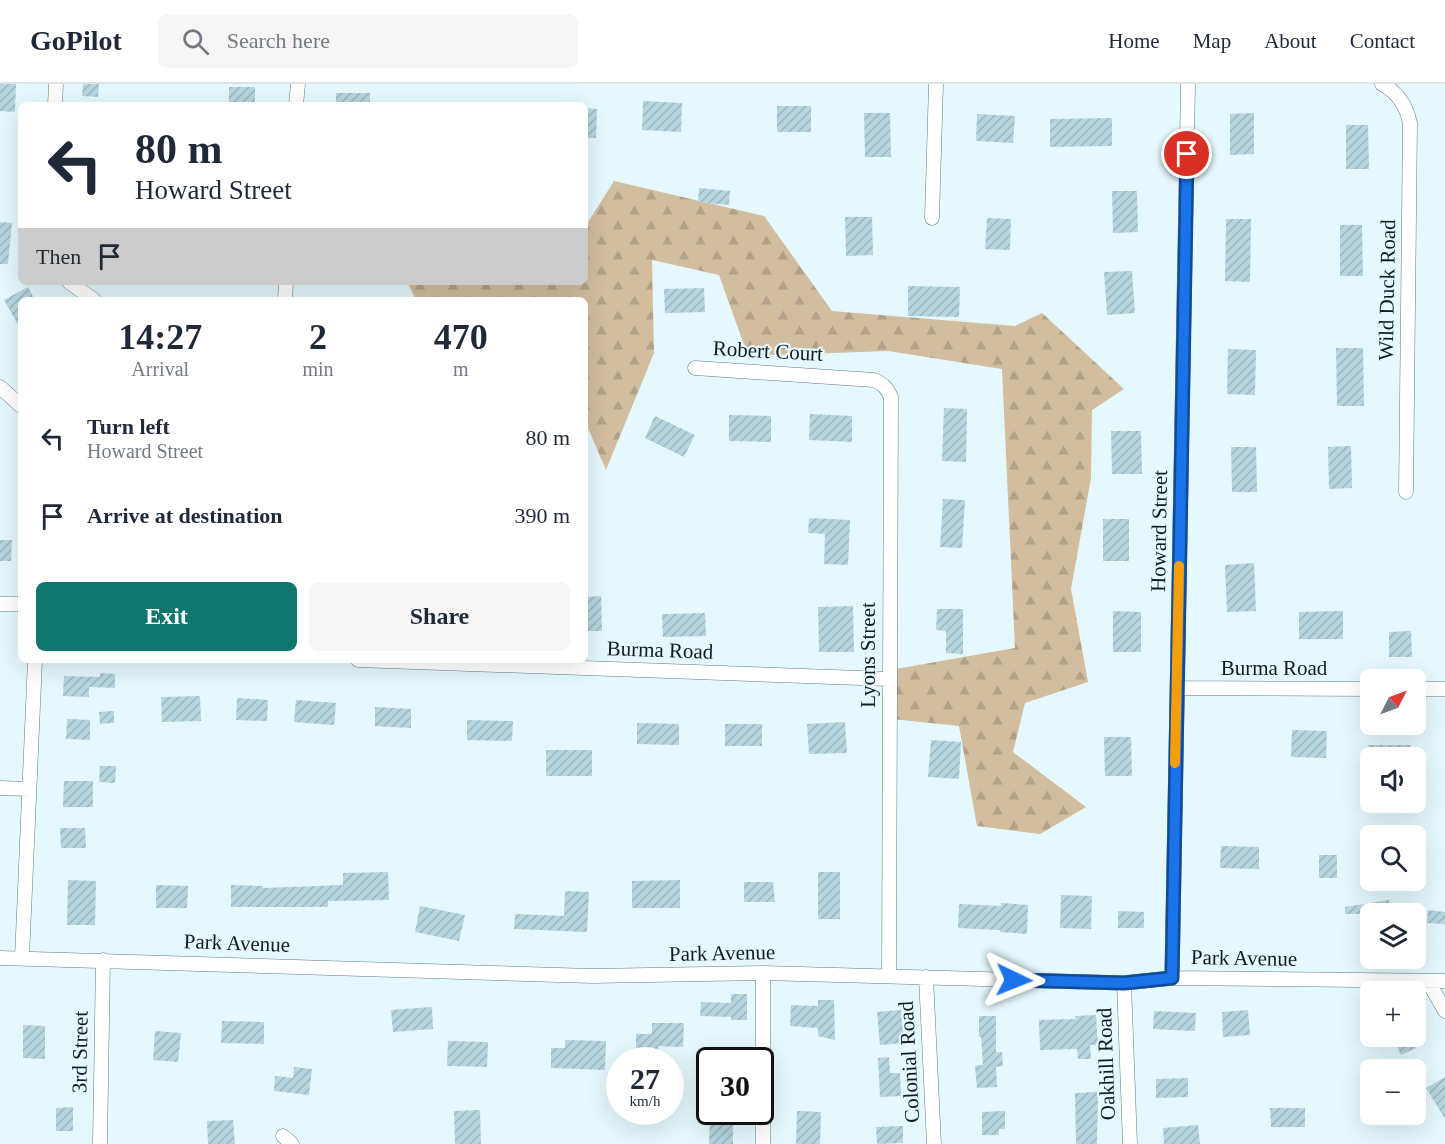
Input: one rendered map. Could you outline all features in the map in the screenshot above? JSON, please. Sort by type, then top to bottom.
[{"type":"street","points":[[56,84],[56,102]]},
{"type":"street","points":[[296,102],[298,84]]},
{"type":"street","points":[[932,218],[936,84]]},
{"type":"street","name":"Howard Street","points":[[1172,978],[1188,84]]},
{"type":"street","name":"Wild Duck Road","points":[[1382,84],[1395,93],[1407,109],[1410,123],[1406,492]]},
{"type":"street","points":[[73,285],[90,297]]},
{"type":"street","name":"Robert Court","points":[[695,368],[838,376]]},
{"type":"street","name":"Lyons Street","points":[[838,376],[882,383],[891,397],[889,975]]},
{"type":"street","points":[[0,387],[18,403]]},
{"type":"street","points":[[0,604],[18,604]]},
{"type":"street","points":[[22,958],[35,663]]},
{"type":"street","name":"Burma Road","points":[[442,663],[889,679]]},
{"type":"street","name":"Burma Road","points":[[1177,688],[1360,689]]},
{"type":"street","points":[[1426,689],[1445,689]]},
{"type":"street","points":[[0,788],[29,789]]},
{"type":"street","name":"Park Avenue","points":[[0,957],[592,976],[763,973],[1124,983],[1172,978],[1445,981]]},
{"type":"street","name":"3rd Street","points":[[100,1144],[103,960]]},
{"type":"street","points":[[763,973],[764,1144]]},
{"type":"street","name":"Colonial Road","points":[[926,977],[934,1144]]},
{"type":"street","points":[[1428,981],[1445,1011]]},
{"type":"street","name":"Oakhill Road","points":[[1124,983],[1130,1144]]},
{"type":"green space","points":[[614,181],[764,216],[832,311],[1015,326],[1042,313],[1124,389],[1092,410],[1091,478],[1071,589],[1088,682],[1025,703],[1013,752],[1086,807],[1040,834],[977,826],[959,726],[892,719],[890,670],[1015,648],[1002,369],[888,351],[748,356],[719,275],[652,260],[654,353],[606,470],[588,428],[588,297],[414,297],[408,285],[588,285],[588,222]]},
{"type":"building","points":[[0,84],[16,84],[15,112],[0,111]]},
{"type":"building","points":[[83,84],[99,84],[98,97],[82,96]]},
{"type":"building","points":[[229,87],[255,87],[255,102],[229,102]]},
{"type":"building","points":[[336,93],[370,93],[370,102],[336,102]]},
{"type":"building","points":[[643,101],[682,103],[681,132],[642,130]]},
{"type":"building","points":[[777,106],[811,106],[811,132],[777,132]]},
{"type":"building","points":[[588,108],[597,109],[596,138],[588,138]]},
{"type":"building","points":[[864,113],[890,113],[891,157],[865,157]]},
{"type":"building","points":[[1254,113],[1254,154],[1230,155],[1230,114]]},
{"type":"building","points":[[977,114],[1015,116],[1013,143],[976,141]]},
{"type":"building","points":[[1112,118],[1112,146],[1050,147],[1050,119]]},
{"type":"building","points":[[1346,125],[1368,125],[1369,169],[1346,169]]},
{"type":"building","points":[[699,188],[730,191],[729,205],[698,202]]},
{"type":"building","points":[[1112,191],[1137,191],[1138,232],[1113,233]]},
{"type":"building","points":[[845,217],[872,217],[873,255],[846,256]]},
{"type":"building","points":[[987,218],[1011,219],[1010,250],[985,249]]},
{"type":"building","points":[[1226,219],[1251,219],[1250,282],[1225,281]]},
{"type":"building","points":[[0,222],[12,223],[8,264],[0,264]]},
{"type":"building","points":[[1340,225],[1362,225],[1363,276],[1340,276]]},
{"type":"building","points":[[1132,271],[1135,313],[1107,315],[1104,272]]},
{"type":"building","points":[[908,286],[960,287],[959,317],[908,316]]},
{"type":"building","points":[[28,287],[33,297],[18,297],[18,325],[4,300]]},
{"type":"building","points":[[704,288],[705,312],[665,313],[664,289]]},
{"type":"building","points":[[1336,348],[1363,348],[1364,406],[1337,406]]},
{"type":"building","points":[[1228,349],[1256,350],[1255,395],[1227,394]]},
{"type":"building","points":[[944,408],[967,409],[966,462],[942,461]]},
{"type":"building","points":[[810,414],[852,416],[852,442],[809,440]]},
{"type":"building","points":[[729,415],[771,416],[771,442],[729,441]]},
{"type":"building","points":[[655,416],[695,435],[684,457],[645,438]]},
{"type":"building","points":[[1111,431],[1141,431],[1142,474],[1112,474]]},
{"type":"building","points":[[1351,446],[1352,488],[1329,489],[1328,447]]},
{"type":"building","points":[[1231,447],[1256,447],[1257,492],[1232,492]]},
{"type":"building","points":[[943,499],[965,500],[962,548],[940,547]]},
{"type":"building","points":[[809,518],[850,520],[848,565],[824,564],[825,534],[808,533]]},
{"type":"building","points":[[1103,519],[1129,519],[1129,561],[1103,561]]},
{"type":"building","points":[[0,540],[12,540],[11,561],[0,561]]},
{"type":"building","points":[[1254,563],[1256,611],[1227,612],[1225,565]]},
{"type":"building","points":[[601,596],[602,631],[588,631],[588,597]]},
{"type":"building","points":[[853,606],[854,652],[819,652],[818,607]]},
{"type":"building","points":[[937,609],[963,609],[963,654],[946,653],[946,631],[936,630]]},
{"type":"building","points":[[1113,611],[1141,612],[1141,652],[1113,652]]},
{"type":"building","points":[[1343,611],[1343,639],[1299,639],[1299,612]]},
{"type":"building","points":[[705,613],[706,636],[663,637],[662,614]]},
{"type":"building","points":[[1411,631],[1412,657],[1389,657],[1389,632]]},
{"type":"building","points":[[100,673],[115,674],[115,688],[89,687],[89,697],[63,696],[64,676],[100,677]]},
{"type":"building","points":[[200,696],[201,721],[162,722],[161,697]]},
{"type":"building","points":[[237,698],[268,700],[267,721],[236,720]]},
{"type":"building","points":[[296,700],[336,703],[334,725],[294,722]]},
{"type":"building","points":[[375,707],[411,709],[411,728],[375,726]]},
{"type":"building","points":[[114,711],[114,723],[100,724],[99,712]]},
{"type":"building","points":[[67,719],[90,720],[90,740],[66,739]]},
{"type":"building","points":[[467,720],[513,721],[512,741],[467,740]]},
{"type":"building","points":[[845,722],[847,753],[809,754],[807,724]]},
{"type":"building","points":[[637,723],[679,724],[679,745],[637,744]]},
{"type":"building","points":[[725,724],[762,724],[762,746],[725,746]]},
{"type":"building","points":[[1292,730],[1327,731],[1326,758],[1291,757]]},
{"type":"building","points":[[1104,737],[1131,737],[1132,776],[1105,776]]},
{"type":"building","points":[[931,740],[961,742],[959,779],[928,777]]},
{"type":"building","points":[[1368,745],[1411,745],[1411,747],[1368,747]]},
{"type":"building","points":[[546,750],[592,750],[592,776],[546,776]]},
{"type":"building","points":[[100,766],[116,766],[115,783],[99,782]]},
{"type":"building","points":[[64,781],[93,781],[93,807],[63,807]]},
{"type":"building","points":[[60,828],[85,828],[86,848],[61,848]]},
{"type":"building","points":[[1221,846],[1259,847],[1259,869],[1220,868]]},
{"type":"building","points":[[1319,855],[1337,855],[1337,878],[1319,878]]},
{"type":"building","points":[[388,872],[389,900],[328,901],[328,907],[231,907],[231,885],[263,886],[263,888],[343,885],[343,873]]},
{"type":"building","points":[[818,872],[840,872],[840,919],[818,919]]},
{"type":"building","points":[[68,880],[96,881],[95,925],[67,925]]},
{"type":"building","points":[[680,880],[680,908],[632,908],[632,881]]},
{"type":"building","points":[[744,882],[773,882],[775,902],[744,902]]},
{"type":"building","points":[[156,885],[188,886],[187,908],[156,908]]},
{"type":"building","points":[[565,891],[589,892],[587,932],[514,929],[515,914],[564,916]]},
{"type":"building","points":[[1061,895],[1092,896],[1091,929],[1060,928]]},
{"type":"building","points":[[1389,900],[1389,903],[1370,903]]},
{"type":"building","points":[[1001,903],[1028,905],[1027,934],[958,928],[959,904],[1001,906]]},
{"type":"building","points":[[1360,905],[1360,914],[1345,914],[1345,907]]},
{"type":"building","points":[[420,906],[465,915],[459,941],[415,932]]},
{"type":"building","points":[[1428,910],[1445,912],[1445,924],[1427,923]]},
{"type":"building","points":[[1118,911],[1144,912],[1144,928],[1118,928]]},
{"type":"building","points":[[731,994],[747,994],[747,1020],[700,1016],[701,1002],[731,1003]]},
{"type":"building","points":[[818,1000],[834,1000],[835,1040],[818,1036],[818,1028],[790,1026],[791,1005],[818,1006]]},
{"type":"building","points":[[432,1007],[433,1029],[393,1032],[391,1010]]},
{"type":"building","points":[[901,1010],[904,1043],[880,1045],[877,1012]]},
{"type":"building","points":[[1248,1010],[1250,1035],[1223,1037],[1222,1012]]},
{"type":"building","points":[[1154,1011],[1196,1013],[1195,1031],[1153,1029]]},
{"type":"building","points":[[1096,1015],[1098,1045],[1090,1045],[1091,1059],[1078,1059],[1077,1049],[1040,1050],[1039,1020],[1076,1019],[1075,1016]]},
{"type":"building","points":[[979,1016],[996,1016],[996,1052],[1002,1052],[1003,1066],[996,1067],[997,1087],[977,1088],[975,1066],[983,1065]]},
{"type":"building","points":[[222,1021],[264,1022],[264,1044],[221,1043]]},
{"type":"building","points":[[652,1023],[684,1023],[683,1047],[636,1047],[636,1034],[652,1034]]},
{"type":"building","points":[[23,1025],[45,1026],[45,1059],[23,1058]]},
{"type":"building","points":[[155,1031],[181,1033],[178,1062],[153,1060]]},
{"type":"building","points":[[565,1040],[606,1041],[605,1070],[551,1068],[551,1048],[565,1048]]},
{"type":"building","points":[[448,1041],[488,1042],[487,1067],[447,1066]]},
{"type":"building","points":[[1397,1047],[1416,1047],[1416,1048],[1401,1055]]},
{"type":"building","points":[[889,1057],[890,1073],[900,1073],[901,1096],[880,1097],[878,1058]]},
{"type":"building","points":[[294,1067],[312,1069],[309,1095],[274,1091],[275,1076],[293,1078]]},
{"type":"building","points":[[1445,1077],[1445,1119],[1426,1088]]},
{"type":"building","points":[[1188,1078],[1188,1097],[1156,1098],[1156,1079]]},
{"type":"building","points":[[1098,1092],[1097,1144],[1076,1144],[1075,1093]]},
{"type":"building","points":[[73,1107],[73,1131],[56,1131],[56,1108]]},
{"type":"building","points":[[1270,1108],[1305,1108],[1305,1127],[1271,1127]]},
{"type":"building","points":[[480,1110],[481,1144],[455,1144],[454,1111]]},
{"type":"building","points":[[797,1111],[821,1112],[820,1144],[796,1144]]},
{"type":"building","points":[[1005,1111],[1005,1129],[999,1129],[999,1135],[982,1135],[982,1112]]},
{"type":"building","points":[[233,1120],[235,1144],[208,1144],[207,1121]]},
{"type":"building","points":[[710,1125],[733,1125],[733,1144],[709,1144]]},
{"type":"building","points":[[1198,1125],[1200,1144],[1164,1144],[1163,1128]]},
{"type":"building","points":[[903,1126],[903,1143],[877,1144],[876,1127]]},
{"type":"slow traffic","points":[[1175,763],[1179,566]]},
{"type":"route","points":[[1014,980],[1124,983],[1172,978],[1187,154]]}]
